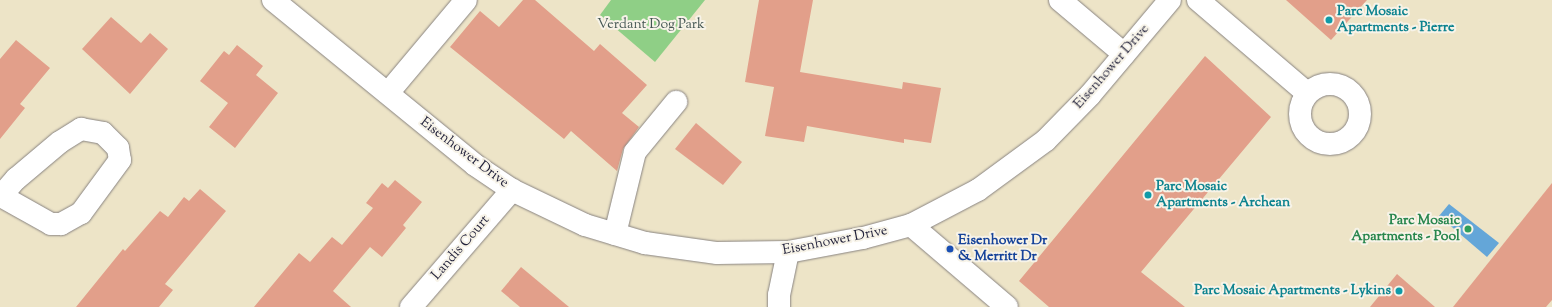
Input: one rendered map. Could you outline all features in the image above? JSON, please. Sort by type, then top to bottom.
[{"type":"street","name":"Eisenhower Drive","points":[[273,0],[475,165],[512,190],[585,225],[645,242],[717,253],[788,252],[863,238],[911,225],[978,190],[1046,140],[1090,95],[1170,0]]},
{"type":"street","points":[[388,93],[466,0]]},
{"type":"street","points":[[1060,0],[1124,54]]},
{"type":"street","points":[[1198,0],[1307,94]]},
{"type":"street","points":[[615,234],[635,152],[676,102]]},
{"type":"street","points":[[81,129],[103,133],[118,148],[120,160],[93,199],[81,213],[61,224],[51,224],[0,196],[16,179],[54,147],[81,129]]},
{"type":"street","name":"Landis Court","points":[[411,307],[512,190]]},
{"type":"street","points":[[911,225],[1007,307]]},
{"type":"street","points":[[779,307],[779,295],[788,252]]},
{"type":"green space","name":"Verdant Dog Park","points":[[611,0],[705,0],[655,62],[600,15]]},
{"type":"water","name":"Parc Mosaic Apartments - Pool","points":[[1449,204],[1499,243],[1487,257],[1439,216]]},
{"type":"building","points":[[523,0],[535,0],[594,51],[600,44],[647,85],[622,113],[639,127],[623,149],[617,171],[571,131],[564,139],[450,47],[480,11],[499,27]]},
{"type":"building","points":[[759,0],[813,0],[800,72],[902,89],[903,82],[941,88],[931,143],[904,139],[904,143],[807,126],[804,142],[765,136],[774,87],[745,82]]},
{"type":"building","name":"Parc Mosaic Apartments - Pierre","points":[[1286,0],[1367,0],[1331,40]]},
{"type":"building","points":[[111,17],[141,43],[150,33],[168,49],[130,94],[82,49]]},
{"type":"building","points":[[16,40],[50,68],[20,104],[25,108],[0,139],[0,59]]},
{"type":"building","points":[[237,45],[263,66],[256,75],[278,93],[235,148],[209,127],[228,103],[200,81],[224,51],[229,55]]},
{"type":"building","name":"Parc Mosaic Apartments - Archean","points":[[1205,56],[1271,117],[1141,272],[1185,307],[1049,307],[1019,281]]},
{"type":"building","points":[[696,123],[742,162],[723,185],[675,149]]},
{"type":"building","points":[[395,180],[422,202],[403,225],[406,228],[382,257],[370,247],[333,291],[351,307],[254,307],[299,253],[310,262],[332,237],[342,245],[373,208],[366,203],[382,183],[388,188]]},
{"type":"building","points":[[1552,183],[1552,300],[1546,307],[1453,307]]},
{"type":"building","points":[[200,189],[226,211],[165,284],[173,290],[159,307],[76,307],[123,249],[125,251],[160,211],[168,217],[184,197],[189,201]]},
{"type":"building","points":[[521,267],[569,307],[520,307],[501,291]]},
{"type":"building","name":"Parc Mosaic Apartments - Lykins","points":[[1397,274],[1435,307],[1370,307]]},
{"type":"place","name":"Parc Mosaic Apartments - Pierre","points":[[1329,20]]},
{"type":"place","name":"Parc Mosaic Apartments - Archean","points":[[1148,195]]},
{"type":"place","name":"Parc Mosaic Apartments - Pool","points":[[1468,229]]},
{"type":"place","name":"Eisenhower Dr & Merritt Dr","points":[[950,249]]},
{"type":"place","name":"Parc Mosaic Apartments - Lykins","points":[[1399,291]]}]
